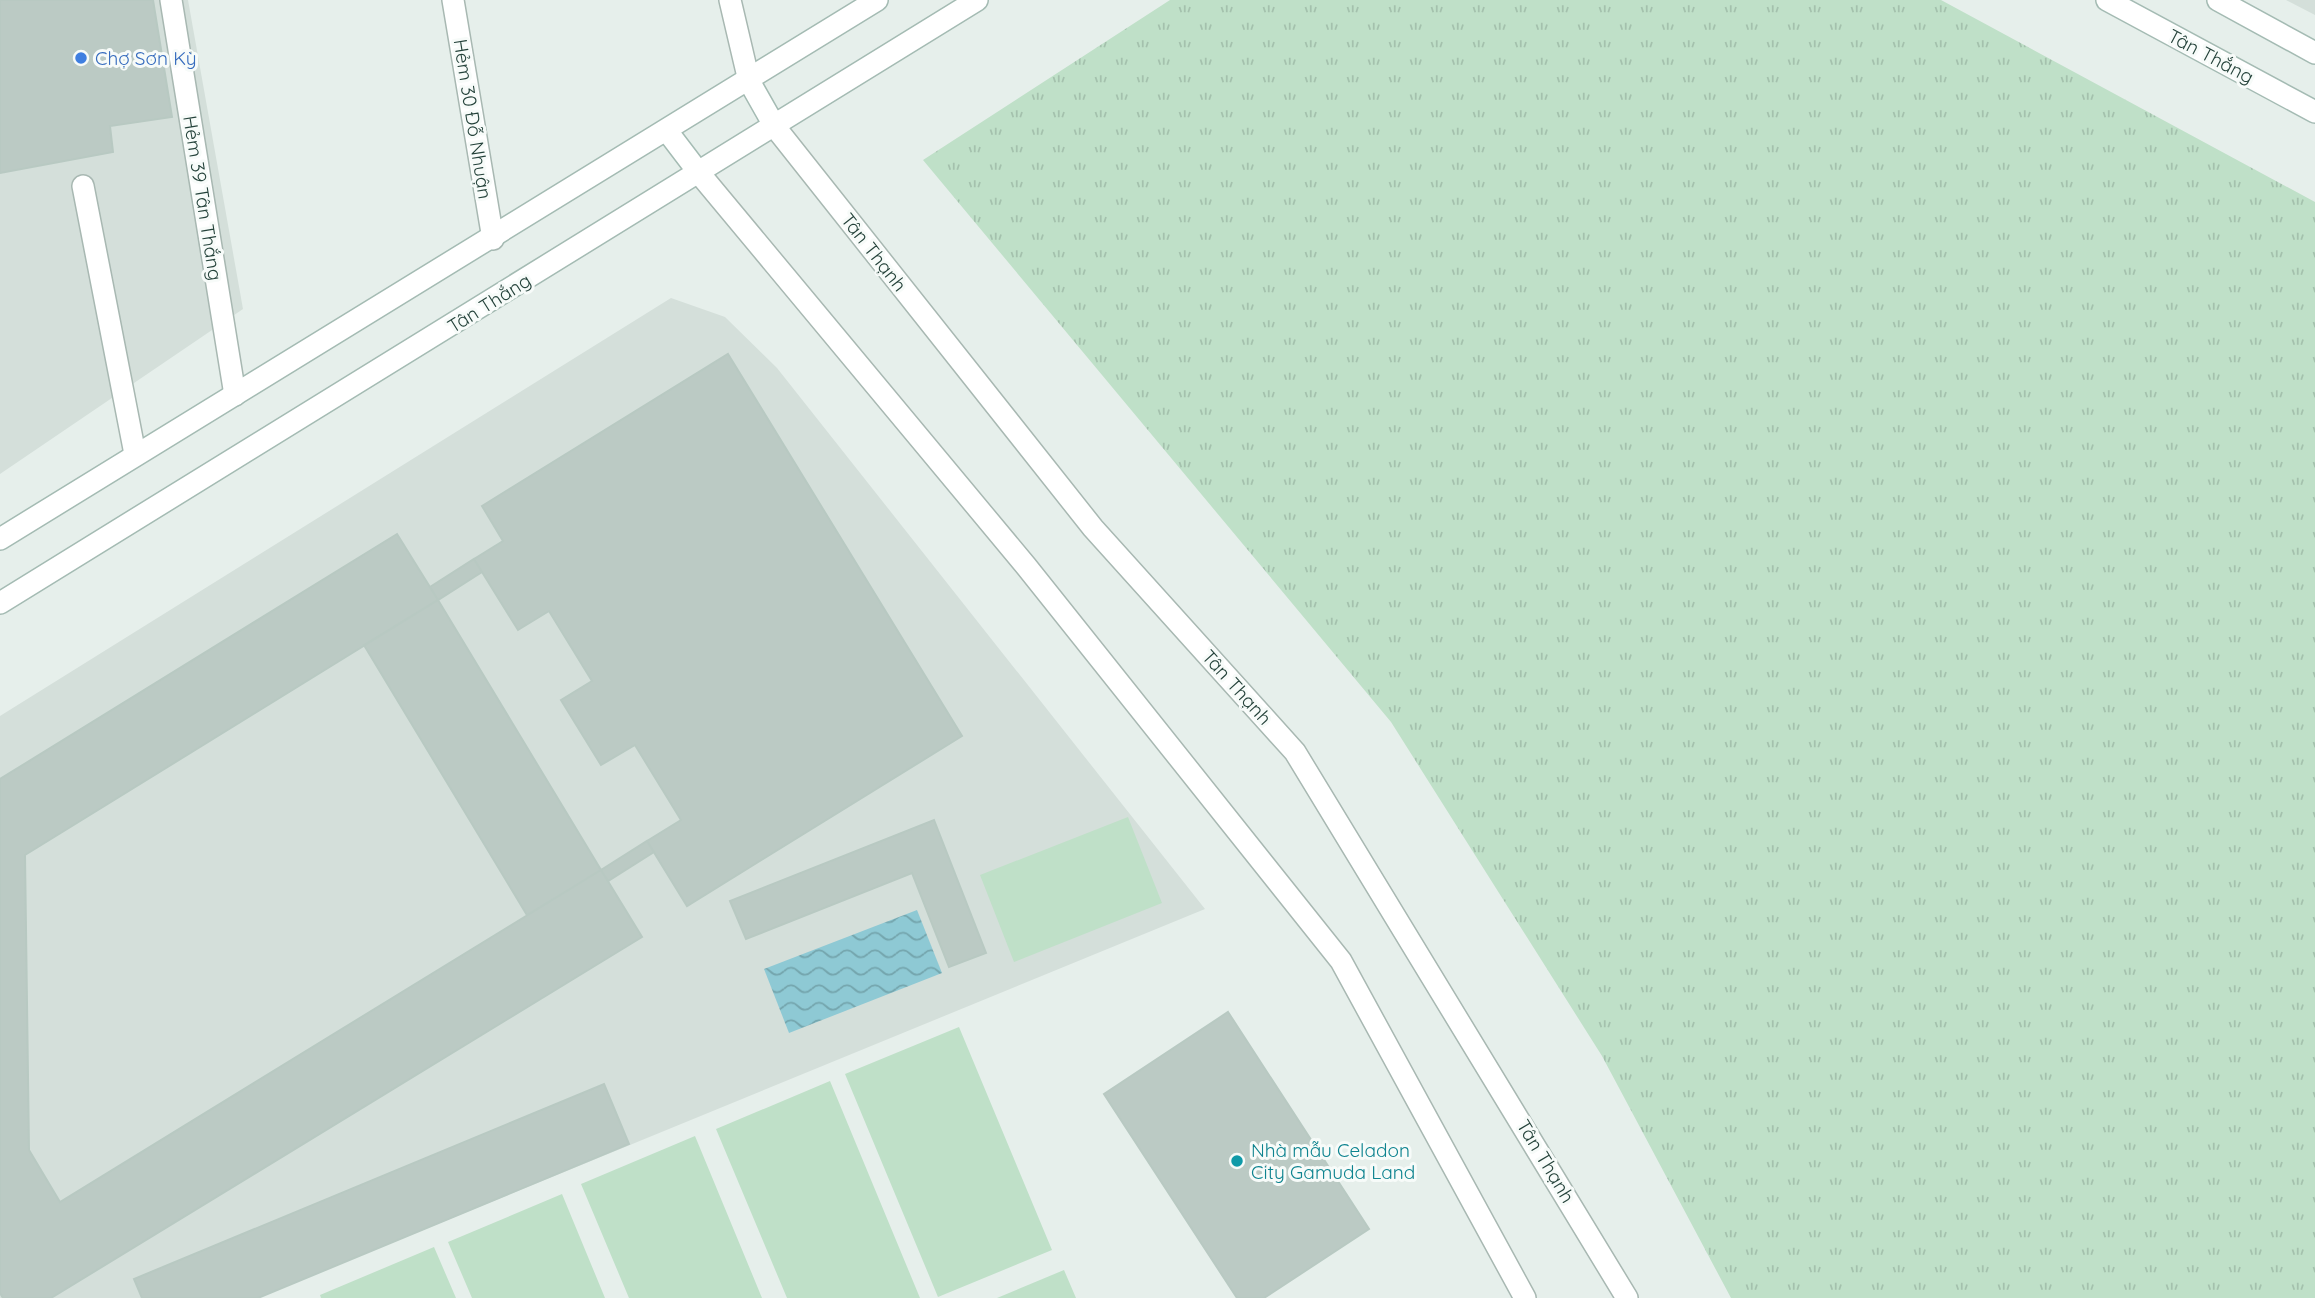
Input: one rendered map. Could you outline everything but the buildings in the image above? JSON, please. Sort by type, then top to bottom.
[{"type":"street","name":"Hẻm 39 Tân Thắng","points":[[171,0],[235,395]]},
{"type":"street","name":"Hẻm 30 Đỗ Nhuận","points":[[453,0],[493,239]]},
{"type":"street","name":"Tân Thạnh","points":[[730,0],[749,81],[775,127],[1093,528],[1296,751],[1627,1298]]},
{"type":"street","points":[[0,539],[135,454],[493,239],[877,0]]},
{"type":"street","name":"Tân Thắng","points":[[0,603],[977,0]]},
{"type":"street","name":"Tân Thắng","points":[[2107,0],[2315,112]]},
{"type":"street","points":[[2218,0],[2315,53]]},
{"type":"street","points":[[667,131],[1026,566],[1341,961],[1525,1298]]},
{"type":"street","points":[[83,186],[135,454]]},
{"type":"shaded area","points":[[0,0],[188,0],[243,309],[0,474]]},
{"type":"shaded area","points":[[2286,0],[2315,0],[2315,15]]},
{"type":"shaded area","points":[[671,298],[725,317],[777,368],[1205,909],[257,1298],[0,1298],[0,716]]},
{"type":"green space","points":[[1170,0],[1941,0],[2315,202],[2315,1298],[1731,1298],[1602,1056],[1391,722],[923,160]]},
{"type":"green space","points":[[1128,817],[1162,903],[1014,962],[980,875]]},
{"type":"green space","points":[[959,1027],[1052,1250],[938,1297],[845,1074]]},
{"type":"green space","points":[[830,1081],[920,1298],[787,1298],[716,1129]]},
{"type":"green space","points":[[695,1136],[762,1298],[629,1298],[581,1184]]},
{"type":"green space","points":[[562,1194],[605,1298],[472,1298],[448,1242]]},
{"type":"green space","points":[[434,1247],[456,1298],[321,1298],[320,1295]]},
{"type":"green space","points":[[1064,1270],[1076,1298],[997,1298]]},
{"type":"water","points":[[917,910],[942,973],[789,1033],[764,969]]},
{"type":"place","name":"Chợ Sơn Kỳ","points":[[81,58]]},
{"type":"place","name":"Nhà mẫu Celadon City Gamuda Land","points":[[1237,1161]]}]
